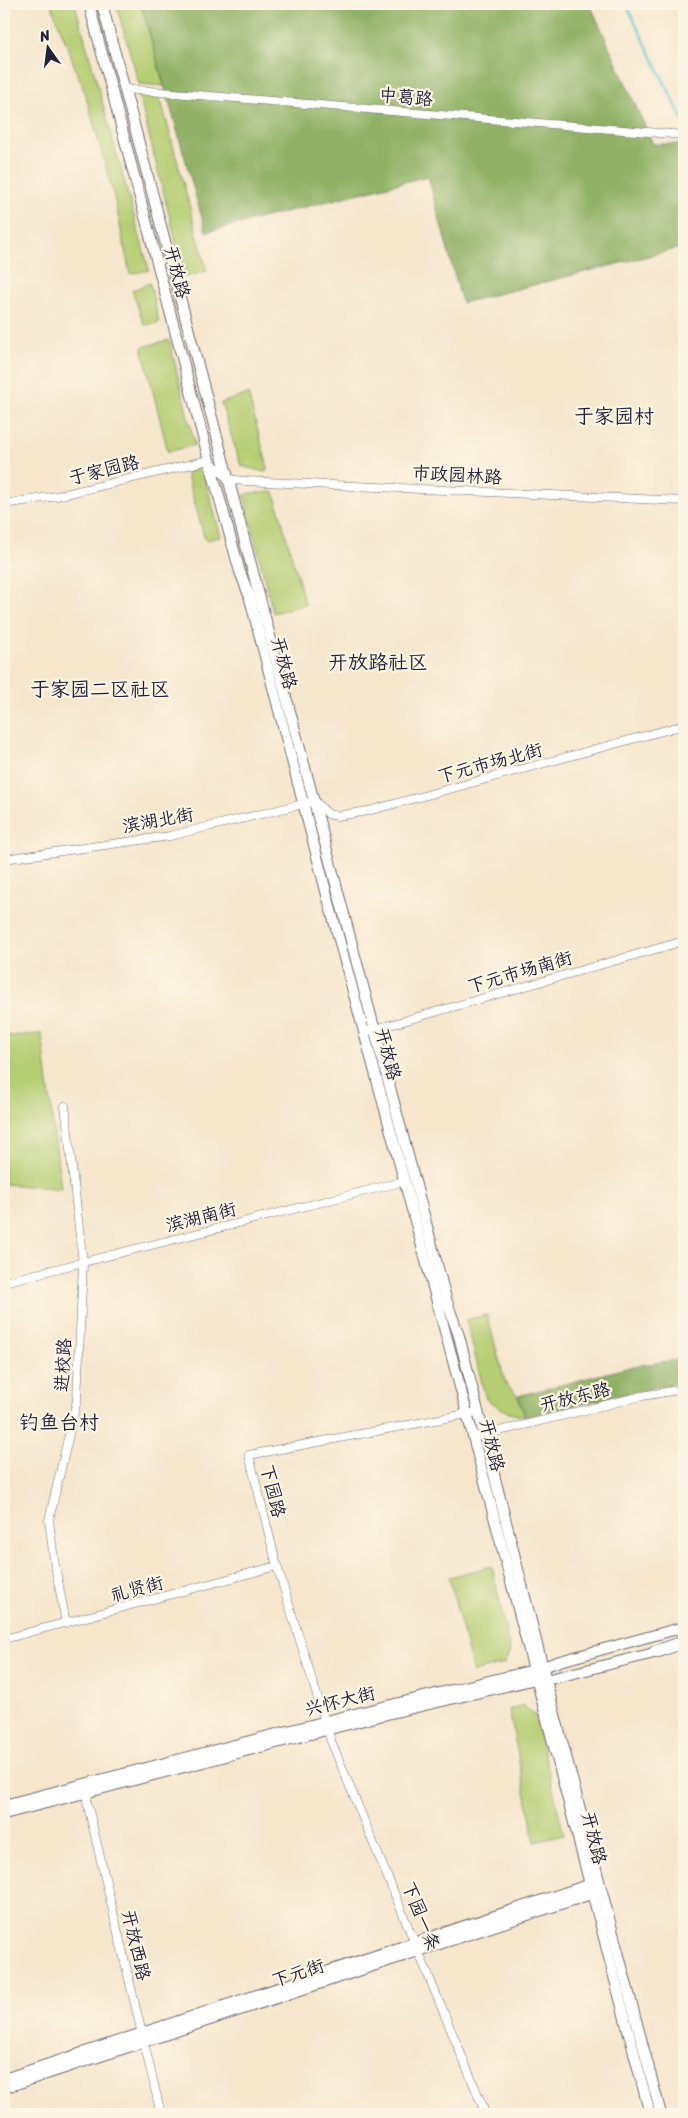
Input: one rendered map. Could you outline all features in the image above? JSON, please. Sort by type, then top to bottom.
[{"type":"highway","points":[[655,1652],[684,1642]]},
{"type":"main road","name":"开放路","points":[[89,4],[209,460],[240,572],[249,595],[473,1438],[602,1886],[661,2114]]},
{"type":"main road","name":"开放路","points":[[102,4],[376,1029],[447,1302],[459,1336],[479,1412],[590,1889],[650,2114]]},
{"type":"main road","name":"兴怀大街","points":[[4,1814],[89,1788],[327,1725],[387,1714],[540,1674],[684,1627]]},
{"type":"main road","name":"兴怀大街","points":[[540,1674],[684,1646]]},
{"type":"main road","name":"兴怀大街","points":[[4,1805],[89,1788]]},
{"type":"main road","name":"下元街","points":[[4,2079],[142,2037],[602,1886]]},
{"type":"main road","name":"下元街","points":[[4,2088],[142,2037]]},
{"type":"street","name":"中葛路","points":[[125,89],[684,135]]},
{"type":"street","points":[[209,460],[228,478]]},
{"type":"street","name":"于家园路","points":[[4,504],[57,496],[209,460]]},
{"type":"street","name":"市政园林路","points":[[228,478],[244,481],[684,500]]},
{"type":"street","name":"下元市场北街","points":[[315,801],[328,814],[337,816],[368,811],[676,727]]},
{"type":"street","name":"滨湖北街","points":[[4,859],[170,836],[315,801]]},
{"type":"street","name":"下元市场南街","points":[[365,1032],[684,940]]},
{"type":"street","name":"进校路","points":[[65,1106],[83,1263],[77,1400],[49,1520],[54,1560],[66,1623]]},
{"type":"street","name":"滨湖南街","points":[[4,1282],[405,1181]]},
{"type":"street","name":"开放东路","points":[[473,1438],[642,1396],[684,1389]]},
{"type":"street","name":"下园路","points":[[327,1725],[277,1566],[249,1456],[479,1412]]},
{"type":"street","name":"礼贤街","points":[[4,1639],[277,1566]]},
{"type":"street","name":"下园一条","points":[[327,1725],[483,2107],[484,2114]]},
{"type":"street","name":"开放西路","points":[[89,1788],[87,1802],[161,2114]]},
{"type":"green space","points":[[51,4],[75,4],[149,270],[130,274],[113,192],[85,93]]},
{"type":"green space","points":[[116,4],[141,4],[164,86],[139,84]]},
{"type":"green space","points":[[141,4],[590,4],[653,144],[681,144],[684,173],[684,247],[462,303],[428,176],[206,232]]},
{"type":"green space","points":[[139,96],[160,97],[207,271],[185,277]]},
{"type":"green space","points":[[150,283],[159,323],[144,325],[132,290]]},
{"type":"green space","points":[[169,340],[195,445],[168,452],[142,347]]},
{"type":"green space","points":[[248,394],[268,468],[265,472],[241,466],[221,403]]},
{"type":"green space","points":[[202,468],[221,537],[205,540],[186,472]]},
{"type":"green space","points":[[274,492],[305,604],[273,613],[244,495]]},
{"type":"green space","points":[[42,1034],[61,1189],[4,1184],[4,1036]]},
{"type":"green space","points":[[487,1315],[506,1385],[518,1396],[525,1417],[509,1413],[486,1399],[466,1320]]},
{"type":"green space","points":[[684,1359],[684,1382],[525,1417],[518,1396],[634,1366]]},
{"type":"green space","points":[[492,1566],[510,1652],[504,1664],[473,1672],[449,1577]]},
{"type":"green space","points":[[522,1705],[535,1715],[564,1835],[535,1842],[509,1710]]},
{"type":"waterway","points":[[626,4],[684,122]]},
{"type":"district","name":"于家园村","points":[[614,416]]},
{"type":"district","name":"开放路社区","points":[[378,662]]},
{"type":"district","name":"于家园二区社区","points":[[100,689]]},
{"type":"district","name":"钓鱼台村","points":[[59,1422]]}]
